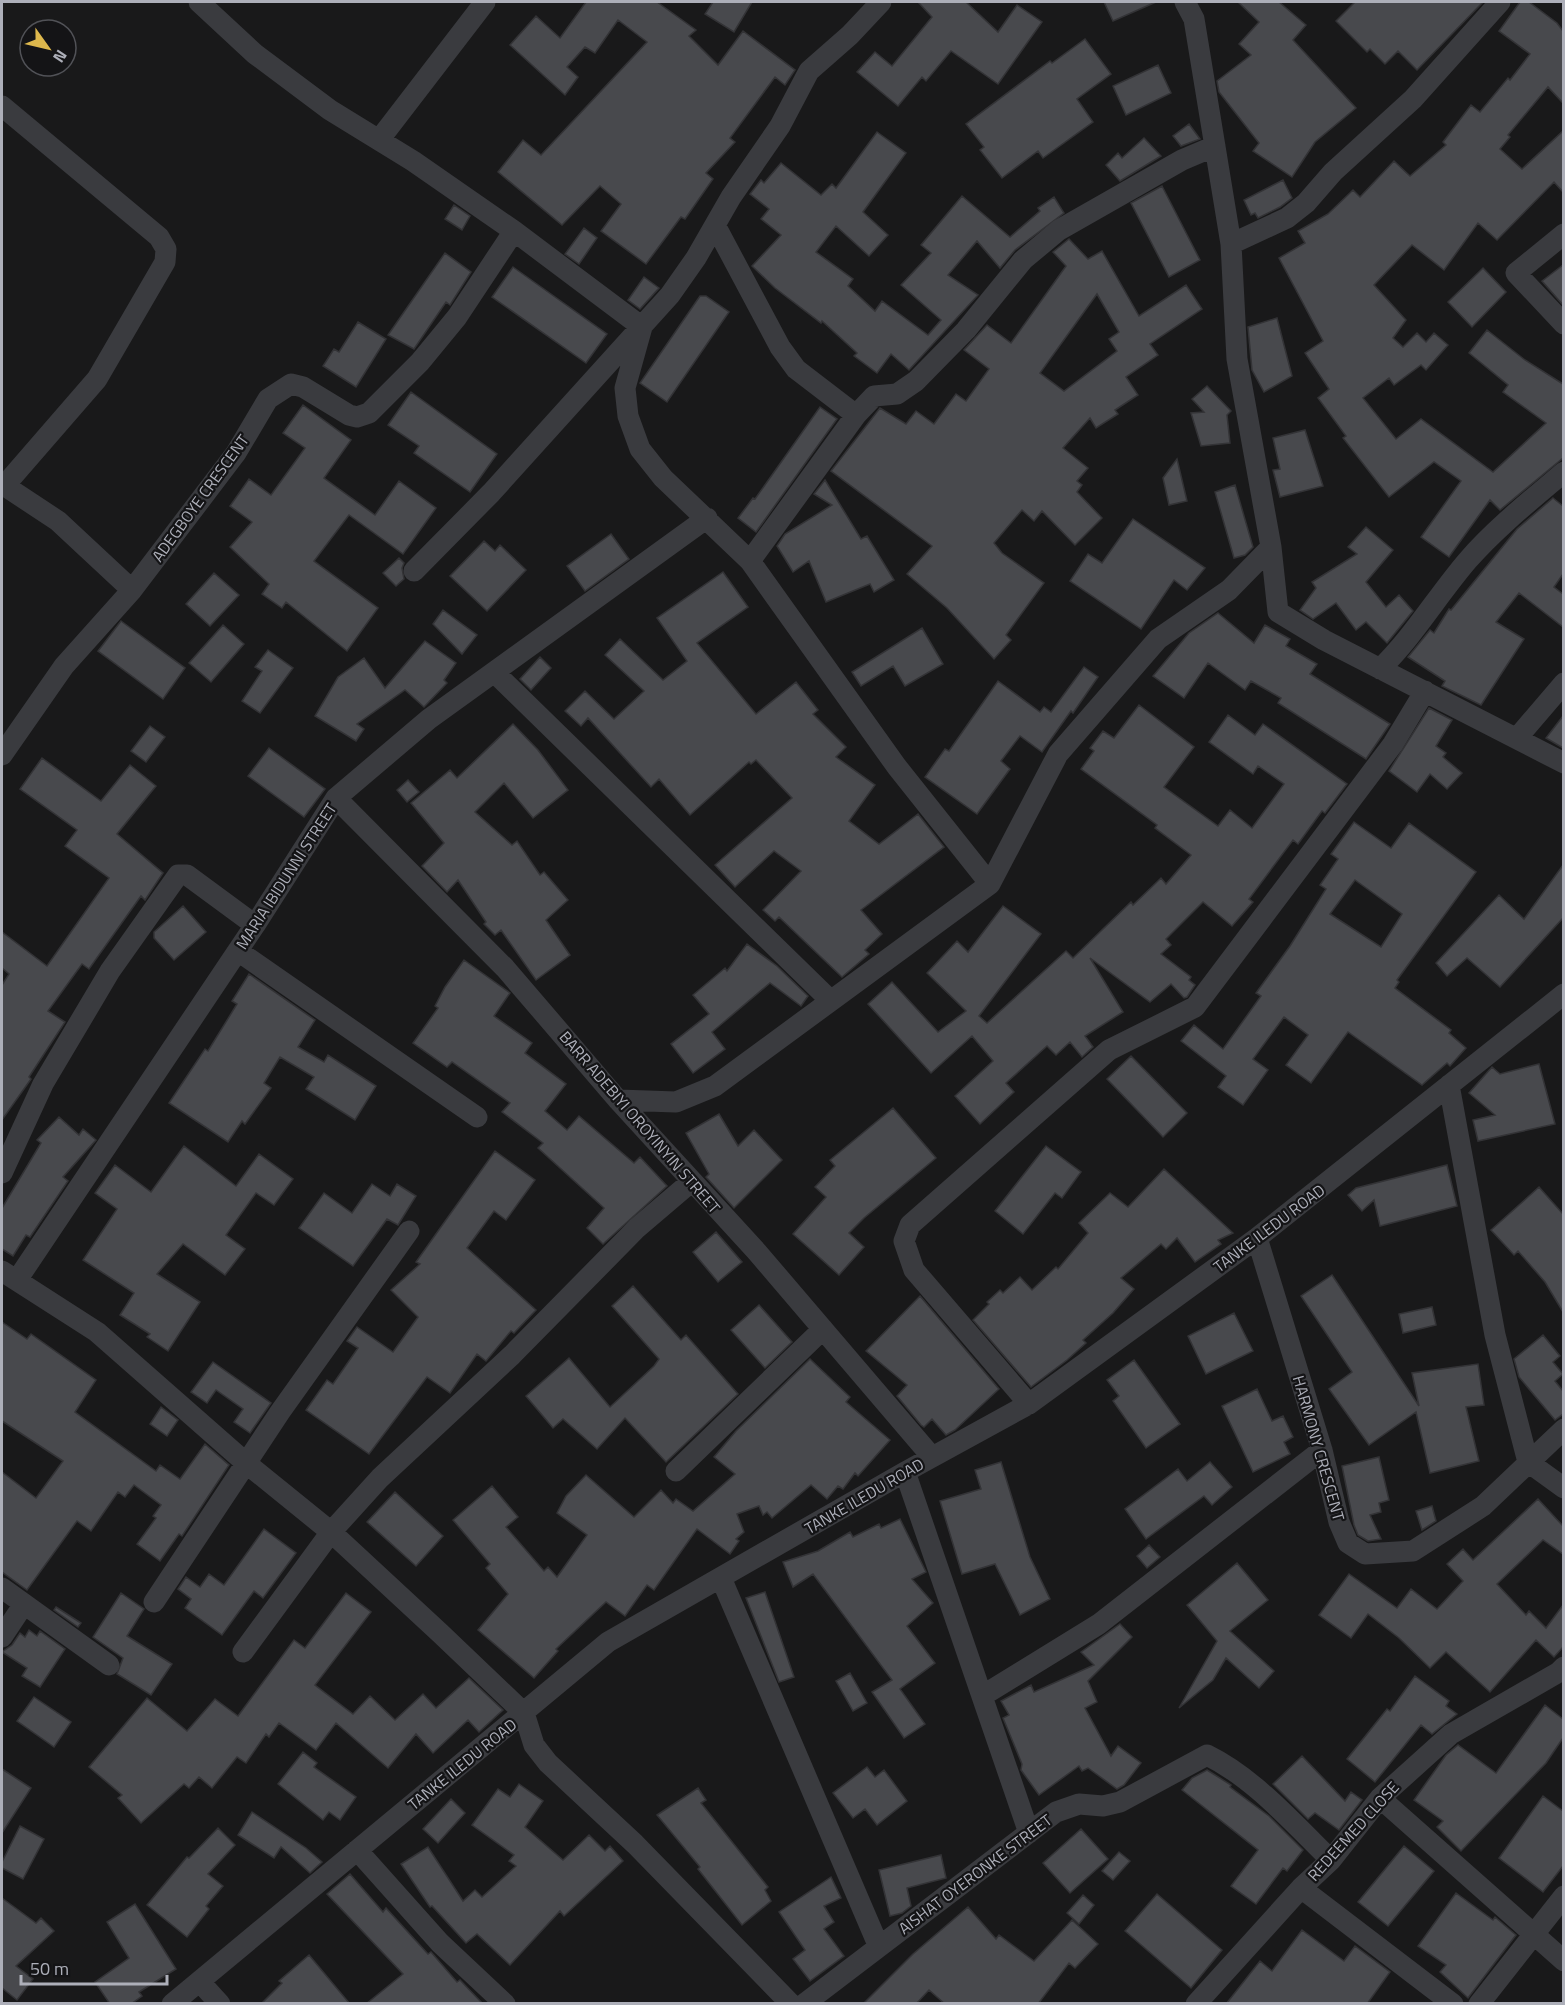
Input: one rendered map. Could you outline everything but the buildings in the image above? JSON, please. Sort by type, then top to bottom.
[{"type":"street","points":[[199,2],[255,54],[330,110],[379,140],[514,231],[642,327]]},
{"type":"street","points":[[379,140],[485,2]]},
{"type":"street","points":[[414,571],[491,493],[642,327],[696,258],[731,197],[780,126],[809,71],[850,35],[881,2]]},
{"type":"street","points":[[1185,2],[1194,19],[1231,244],[1237,359],[1271,547],[1278,612],[1380,669],[1563,763]]},
{"type":"street","points":[[1231,244],[1287,218],[1306,203],[1333,172],[1413,99],[1500,2]]},
{"type":"street","points":[[2,106],[159,237],[166,249],[165,262],[97,379],[3,485],[58,521],[132,590]]},
{"type":"street","points":[[750,561],[856,415],[874,396],[897,394],[916,381],[966,330],[1023,260],[1059,230],[1182,160],[1215,146]]},
{"type":"street","points":[[715,225],[785,354],[796,369],[856,415]]},
{"type":"street","name":"ADEGBOYE CRESCENT","points":[[2,755],[64,666],[132,590],[236,453],[268,399],[281,388],[291,384],[303,387],[349,415],[357,417],[369,413],[412,370],[458,317],[514,231]]},
{"type":"street","points":[[1563,234],[1516,273],[1563,324]]},
{"type":"street","points":[[642,327],[625,388],[628,416],[640,448],[663,478],[750,561],[897,767],[990,884]]},
{"type":"street","points":[[1380,669],[1417,629],[1468,561],[1512,516],[1563,472]]},
{"type":"street","name":"MARIA IBIDUNNI STREET","points":[[9,1276],[238,951],[336,798],[429,719],[707,518]]},
{"type":"street","points":[[618,1100],[676,1102],[715,1086],[990,884],[1058,754],[1158,639],[1229,590],[1271,547]]},
{"type":"street","points":[[495,672],[831,1001]]},
{"type":"street","points":[[1517,738],[1563,683]]},
{"type":"street","points":[[1029,1404],[914,1270],[904,1241],[910,1225],[1109,1050],[1195,1007],[1393,744],[1425,691]]},
{"type":"street","name":"BARR ADEBIYI OROYINYIN STREET","points":[[336,798],[505,968],[618,1100],[757,1252],[932,1457]]},
{"type":"street","points":[[2,1173],[44,1084],[110,971],[178,875],[187,875],[255,925]]},
{"type":"street","points":[[238,951],[477,1118]]},
{"type":"street","name":"TANKE ILEDU ROAD","points":[[172,2004],[608,1642],[905,1472],[1029,1404],[1257,1238],[1563,994]]},
{"type":"street","points":[[1449,1085],[1496,1335],[1528,1462],[1563,1488]]},
{"type":"street","points":[[243,1652],[331,1532],[380,1478],[512,1355],[636,1228],[691,1182]]},
{"type":"street","points":[[154,1602],[246,1463],[409,1231]]},
{"type":"street","name":"HARMONY CRESCENT","points":[[1257,1238],[1322,1450],[1339,1521],[1348,1542],[1365,1554],[1413,1551],[1483,1506],[1563,1429]]},
{"type":"street","points":[[9,1276],[97,1332],[246,1463],[331,1532],[524,1713],[534,1745],[548,1763],[635,1844],[791,2004]]},
{"type":"street","points":[[676,1471],[823,1329]]},
{"type":"street","points":[[982,1696],[1099,1624],[1322,1450]]},
{"type":"street","points":[[905,1472],[1029,1833]]},
{"type":"street","points":[[721,1578],[879,1947]]},
{"type":"street","points":[[2,1588],[109,1665]]},
{"type":"street","points":[[2,1637],[24,1604]]},
{"type":"street","name":"REDEEMED CLOSE","points":[[1196,2004],[1301,1888],[1331,1860],[1380,1798],[1451,1734],[1562,1672]]},
{"type":"street","name":"AISHAT OYERONKE STREET","points":[[804,2004],[1056,1812],[1078,1804],[1104,1806],[1120,1802],[1207,1755],[1222,1763],[1274,1805],[1331,1860]]},
{"type":"street","points":[[1380,1798],[1563,1961]]},
{"type":"street","points":[[357,1850],[440,1943],[505,2004]]},
{"type":"street","points":[[1301,1888],[1452,2004]]},
{"type":"street","points":[[1479,2004],[1563,1896]]},
{"type":"street","points":[[200,1982],[220,2004]]}]
